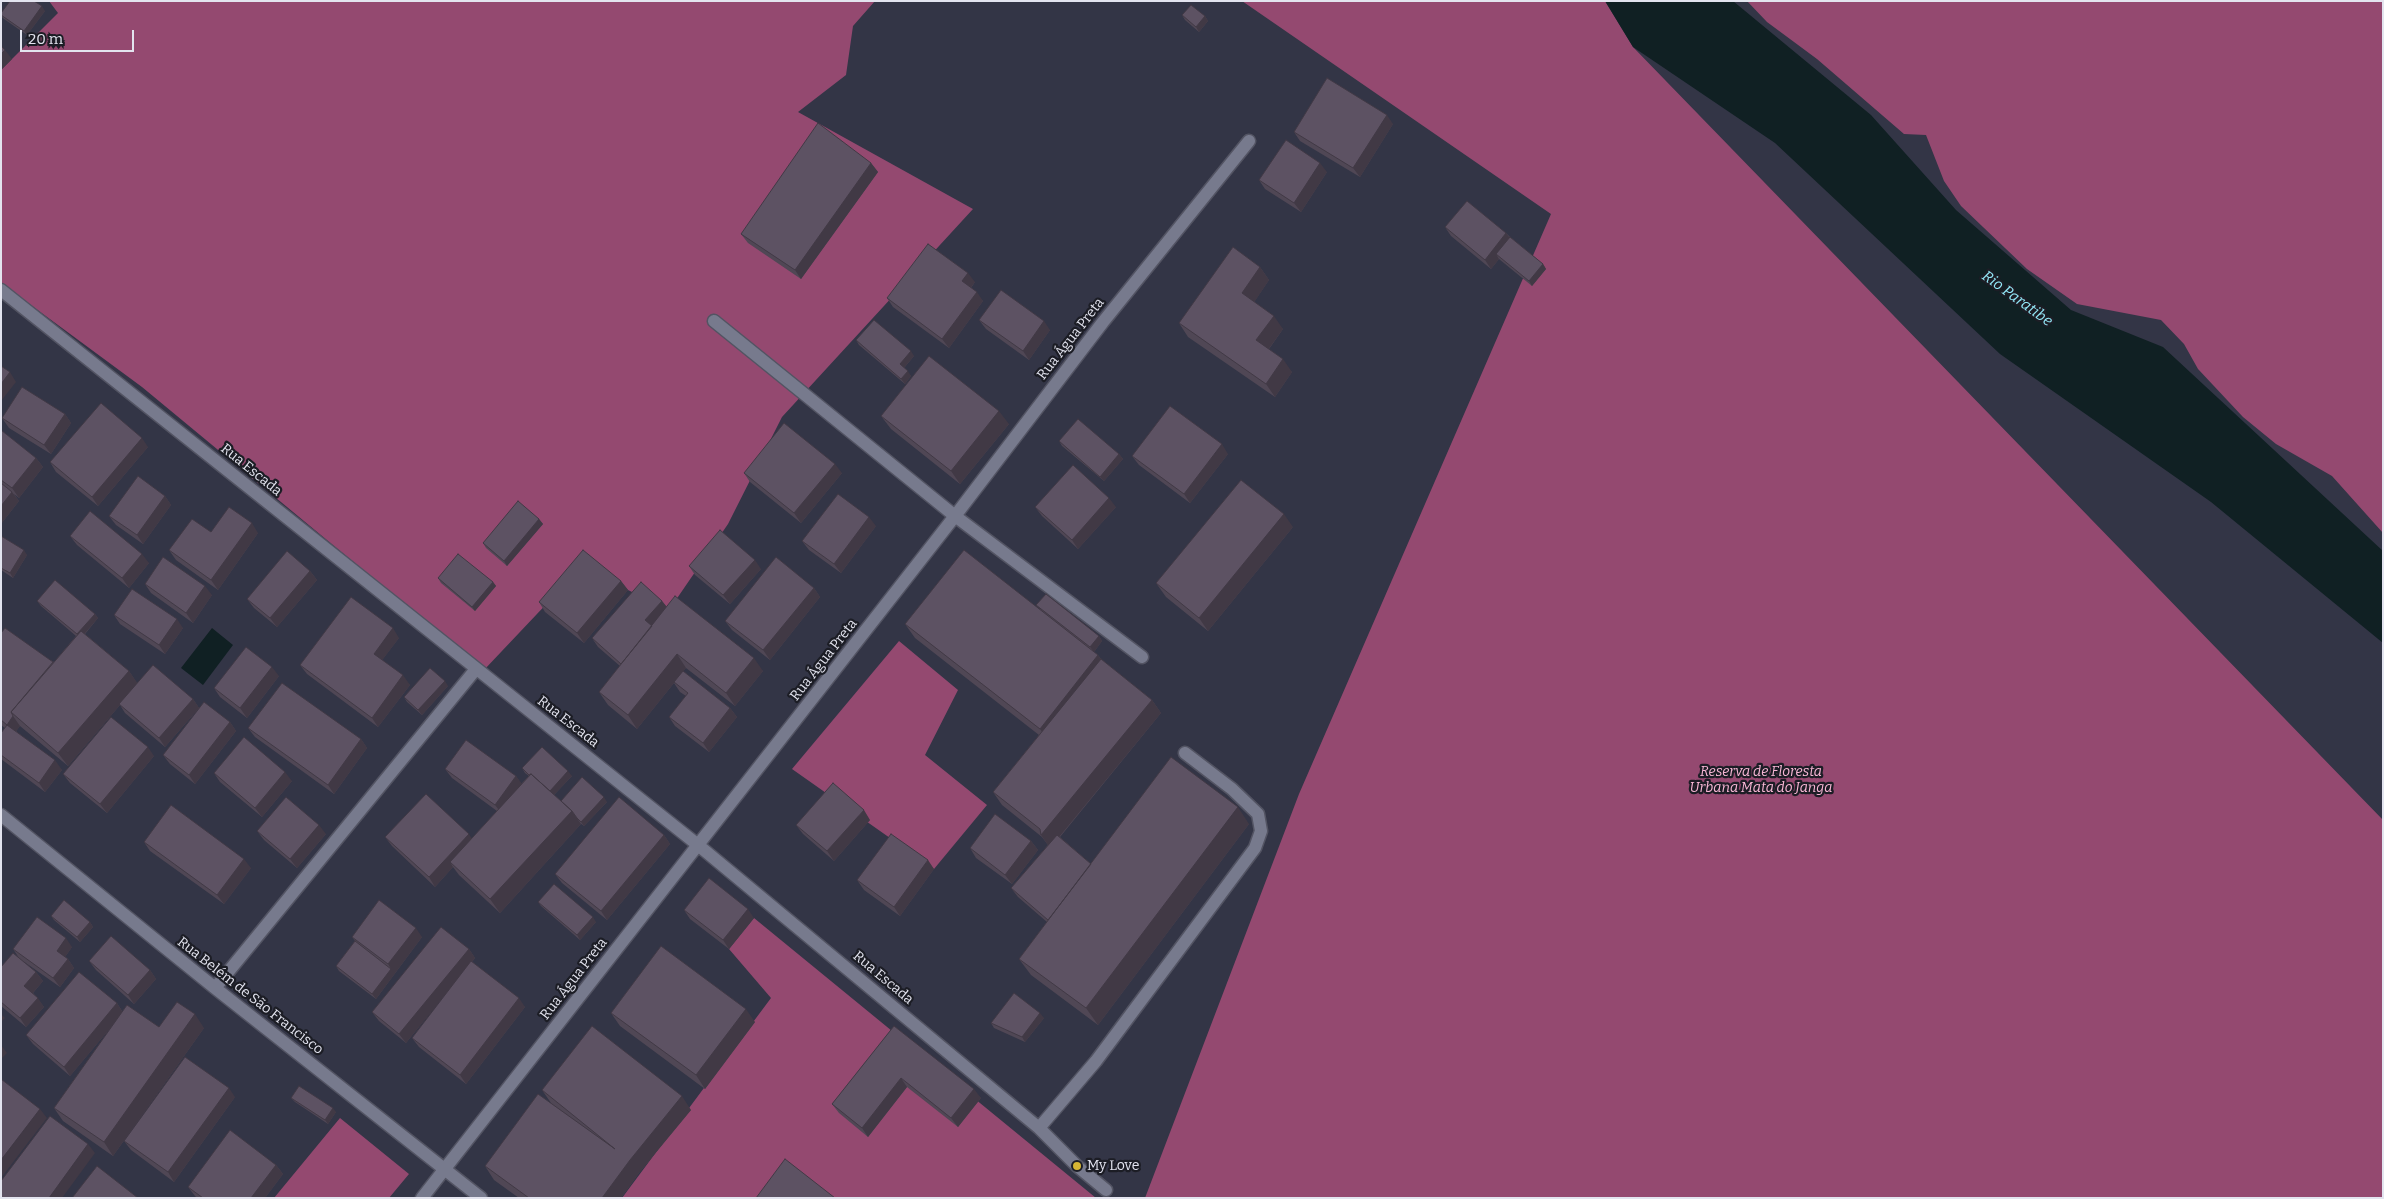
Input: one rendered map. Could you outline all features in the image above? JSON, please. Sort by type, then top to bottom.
[{"type":"street","name":"Rua Água Preta","points":[[422,1198],[955,516],[1103,322],[1249,141]]},
{"type":"street","name":"Rua Escada","points":[[1,290],[698,845],[1039,1128],[1077,1166],[1106,1190]]},
{"type":"street","points":[[714,322],[955,516],[1142,658]]},
{"type":"street","points":[[215,988],[476,669]]},
{"type":"street","points":[[1039,1128],[1096,1060],[1255,848],[1261,831],[1258,814],[1232,789],[1184,753]]},
{"type":"street","name":"Rua Belém de São Francisco","points":[[1,815],[215,988],[481,1198]]},
{"type":"green space","points":[[49,1],[875,1],[853,26],[846,75],[798,112],[973,209],[782,417],[728,524],[669,610],[628,590],[589,559],[484,670],[142,387],[1,283],[1,70],[58,13]]},
{"type":"green space","name":"Reserva de Floresta Urbana Mata do Janga","points":[[1242,1],[1605,1],[1633,47],[2383,820],[2383,1198],[1145,1198],[1299,794],[1551,214]]},
{"type":"green space","points":[[1747,1],[2383,1],[2383,533],[2332,476],[2276,444],[2243,417],[2198,369],[2184,344],[2161,320],[2077,304],[2027,269],[1961,206],[1944,181],[1926,135],[1904,134],[1817,59],[1767,22]]},
{"type":"green space","points":[[899,641],[958,690],[925,755],[987,805],[934,869],[792,769]]},
{"type":"green space","points":[[754,918],[1096,1198],[622,1198],[771,998],[729,949]]},
{"type":"green space","points":[[340,1118],[409,1174],[389,1198],[274,1198]]},
{"type":"water","name":"Rio Paratibe","points":[[1605,1],[1733,1],[1871,115],[1956,210],[2071,310],[2163,347],[2383,551],[2383,643],[2211,502],[2000,354],[1775,143],[1633,47]]},
{"type":"water","points":[[212,628],[233,645],[203,685],[181,668]]},
{"type":"building","points":[[10,1],[34,1],[42,6],[24,31],[1,15]]},
{"type":"building","points":[[1191,5],[1205,16],[1196,27],[1182,15]]},
{"type":"building","points":[[1,46],[5,50],[1,54]]},
{"type":"building","points":[[1327,78],[1387,115],[1353,168],[1294,132]]},
{"type":"building","points":[[818,123],[871,163],[795,270],[741,234]]},
{"type":"building","points":[[1286,140],[1320,163],[1294,203],[1259,180]]},
{"type":"building","points":[[1467,201],[1506,233],[1485,260],[1445,227]]},
{"type":"building","points":[[1510,237],[1543,264],[1529,281],[1496,254]]},
{"type":"building","points":[[928,244],[968,273],[962,281],[977,292],[942,339],[887,298]]},
{"type":"building","points":[[1233,247],[1260,267],[1242,293],[1274,316],[1256,340],[1283,359],[1266,384],[1179,323]]},
{"type":"building","points":[[1001,290],[1044,321],[1023,351],[979,320]]},
{"type":"building","points":[[874,320],[911,351],[900,364],[908,371],[901,379],[856,340]]},
{"type":"building","points":[[929,356],[999,411],[951,471],[881,416]]},
{"type":"building","points":[[1,366],[10,372],[1,384]]},
{"type":"building","points":[[22,387],[65,414],[44,445],[2,418]]},
{"type":"building","points":[[101,403],[142,438],[92,497],[50,462]]},
{"type":"building","points":[[1170,406],[1222,444],[1184,494],[1132,456]]},
{"type":"building","points":[[1078,419],[1119,454],[1100,477],[1059,441]]},
{"type":"building","points":[[784,423],[835,464],[794,513],[744,473]]},
{"type":"building","points":[[1,430],[36,458],[12,488],[1,480]]},
{"type":"building","points":[[1073,465],[1109,498],[1072,540],[1035,507]]},
{"type":"building","points":[[138,476],[165,496],[137,535],[109,516]]},
{"type":"building","points":[[1241,480],[1284,514],[1199,618],[1156,583]]},
{"type":"building","points":[[1,483],[12,492],[1,506]]},
{"type":"building","points":[[838,494],[869,517],[834,564],[802,541]]},
{"type":"building","points":[[518,501],[539,519],[504,561],[483,543]]},
{"type":"building","points":[[229,507],[252,523],[211,580],[169,550],[192,519],[211,532]]},
{"type":"building","points":[[90,511],[142,554],[122,578],[70,536]]},
{"type":"building","points":[[720,530],[755,560],[723,595],[689,566]]},
{"type":"building","points":[[1,536],[24,550],[10,573],[1,568]]},
{"type":"building","points":[[583,550],[621,581],[577,633],[539,602]]},
{"type":"building","points":[[964,550],[1098,655],[1040,729],[905,624]]},
{"type":"building","points":[[287,551],[310,571],[270,618],[247,599]]},
{"type":"building","points":[[458,554],[493,582],[472,607],[438,578]]},
{"type":"building","points":[[163,557],[205,586],[186,613],[145,584]]},
{"type":"building","points":[[776,557],[814,588],[763,650],[725,621]]},
{"type":"building","points":[[55,580],[95,614],[77,634],[37,601]]},
{"type":"building","points":[[641,582],[662,601],[645,620],[652,626],[621,664],[592,638]]},
{"type":"building","points":[[132,589],[177,619],[159,645],[114,615]]},
{"type":"building","points":[[1046,594],[1099,636],[1090,647],[1036,605]]},
{"type":"building","points":[[675,596],[754,658],[726,693],[677,654],[628,715],[599,692]]},
{"type":"building","points":[[351,597],[393,628],[374,654],[403,675],[372,718],[300,665]]},
{"type":"building","points":[[5,628],[53,662],[11,712],[13,716],[7,725],[1,720],[1,633]]},
{"type":"building","points":[[81,631],[129,671],[58,753],[11,712]]},
{"type":"building","points":[[246,647],[272,667],[240,708],[214,688]]},
{"type":"building","points":[[1101,659],[1152,700],[1041,835],[1040,829],[993,792]]},
{"type":"building","points":[[153,665],[193,699],[159,738],[119,704]]},
{"type":"building","points":[[430,668],[445,681],[418,710],[404,697]]},
{"type":"building","points":[[683,671],[730,708],[703,743],[669,717],[688,693],[674,682]]},
{"type":"building","points":[[282,683],[361,739],[328,785],[248,728]]},
{"type":"building","points":[[204,702],[230,722],[189,775],[163,755]]},
{"type":"building","points":[[111,717],[148,747],[100,804],[63,774]]},
{"type":"building","points":[[7,725],[55,760],[39,783],[1,755],[1,733]]},
{"type":"building","points":[[244,737],[285,772],[255,808],[214,773]]},
{"type":"building","points":[[466,740],[516,776],[495,805],[445,769]]},
{"type":"building","points":[[542,747],[568,771],[550,791],[522,768]]},
{"type":"building","points":[[1171,757],[1238,807],[1086,1008],[1019,959]]},
{"type":"building","points":[[531,774],[572,811],[490,899],[450,862]]},
{"type":"building","points":[[582,777],[604,797],[581,822],[561,801]]},
{"type":"building","points":[[833,783],[864,810],[827,851],[796,825]]},
{"type":"building","points":[[426,794],[469,834],[429,877],[385,837]]},
{"type":"building","points":[[286,797],[319,825],[290,859],[257,831]]},
{"type":"building","points":[[619,797],[664,835],[601,911],[555,874]]},
{"type":"building","points":[[171,805],[244,859],[217,895],[144,842]]},
{"type":"building","points":[[995,814],[1031,841],[1005,875],[970,848]]},
{"type":"building","points":[[891,834],[928,860],[894,907],[857,880]]},
{"type":"building","points":[[1057,835],[1091,864],[1048,920],[1011,888]]},
{"type":"building","points":[[709,878],[748,909],[723,940],[684,910]]},
{"type":"building","points":[[554,884],[593,917],[577,935],[538,902]]},
{"type":"building","points":[[64,900],[90,922],[77,937],[51,916]]},
{"type":"building","points":[[379,900],[416,928],[388,964],[352,937]]},
{"type":"building","points":[[37,917],[66,938],[57,951],[68,959],[53,978],[13,949]]},
{"type":"building","points":[[441,927],[469,949],[399,1034],[372,1012]]},
{"type":"building","points":[[111,936],[150,970],[128,995],[89,961]]},
{"type":"building","points":[[355,941],[391,969],[372,994],[336,966]]},
{"type":"building","points":[[661,946],[746,1009],[696,1075],[611,1013]]},
{"type":"building","points":[[13,953],[36,972],[24,986],[38,998],[20,1018],[1,1002],[1,967]]},
{"type":"building","points":[[471,961],[519,998],[460,1075],[412,1038]]},
{"type":"building","points":[[79,972],[117,1003],[64,1067],[26,1035]]},
{"type":"building","points":[[1014,993],[1040,1013],[1022,1037],[991,1023]]},
{"type":"building","points":[[177,1002],[195,1014],[104,1142],[54,1108],[127,1005],[159,1027]]},
{"type":"building","points":[[592,1026],[682,1096],[602,1198],[529,1198],[485,1166],[538,1094],[615,1149],[542,1090]]},
{"type":"building","points":[[894,1026],[974,1089],[951,1118],[901,1078],[862,1128],[832,1104]]},
{"type":"building","points":[[185,1057],[229,1088],[168,1172],[124,1141]]},
{"type":"building","points":[[1,1079],[40,1109],[1,1160]]},
{"type":"building","points":[[299,1086],[333,1108],[325,1120],[291,1098]]},
{"type":"building","points":[[50,1116],[88,1144],[49,1198],[1,1198],[1,1181]]},
{"type":"building","points":[[230,1130],[276,1165],[251,1198],[203,1198],[188,1187]]},
{"type":"building","points":[[785,1159],[835,1198],[756,1198]]},
{"type":"building","points":[[97,1166],[138,1198],[72,1198]]},
{"type":"place","name":"My Love","points":[[1077,1166]]}]
